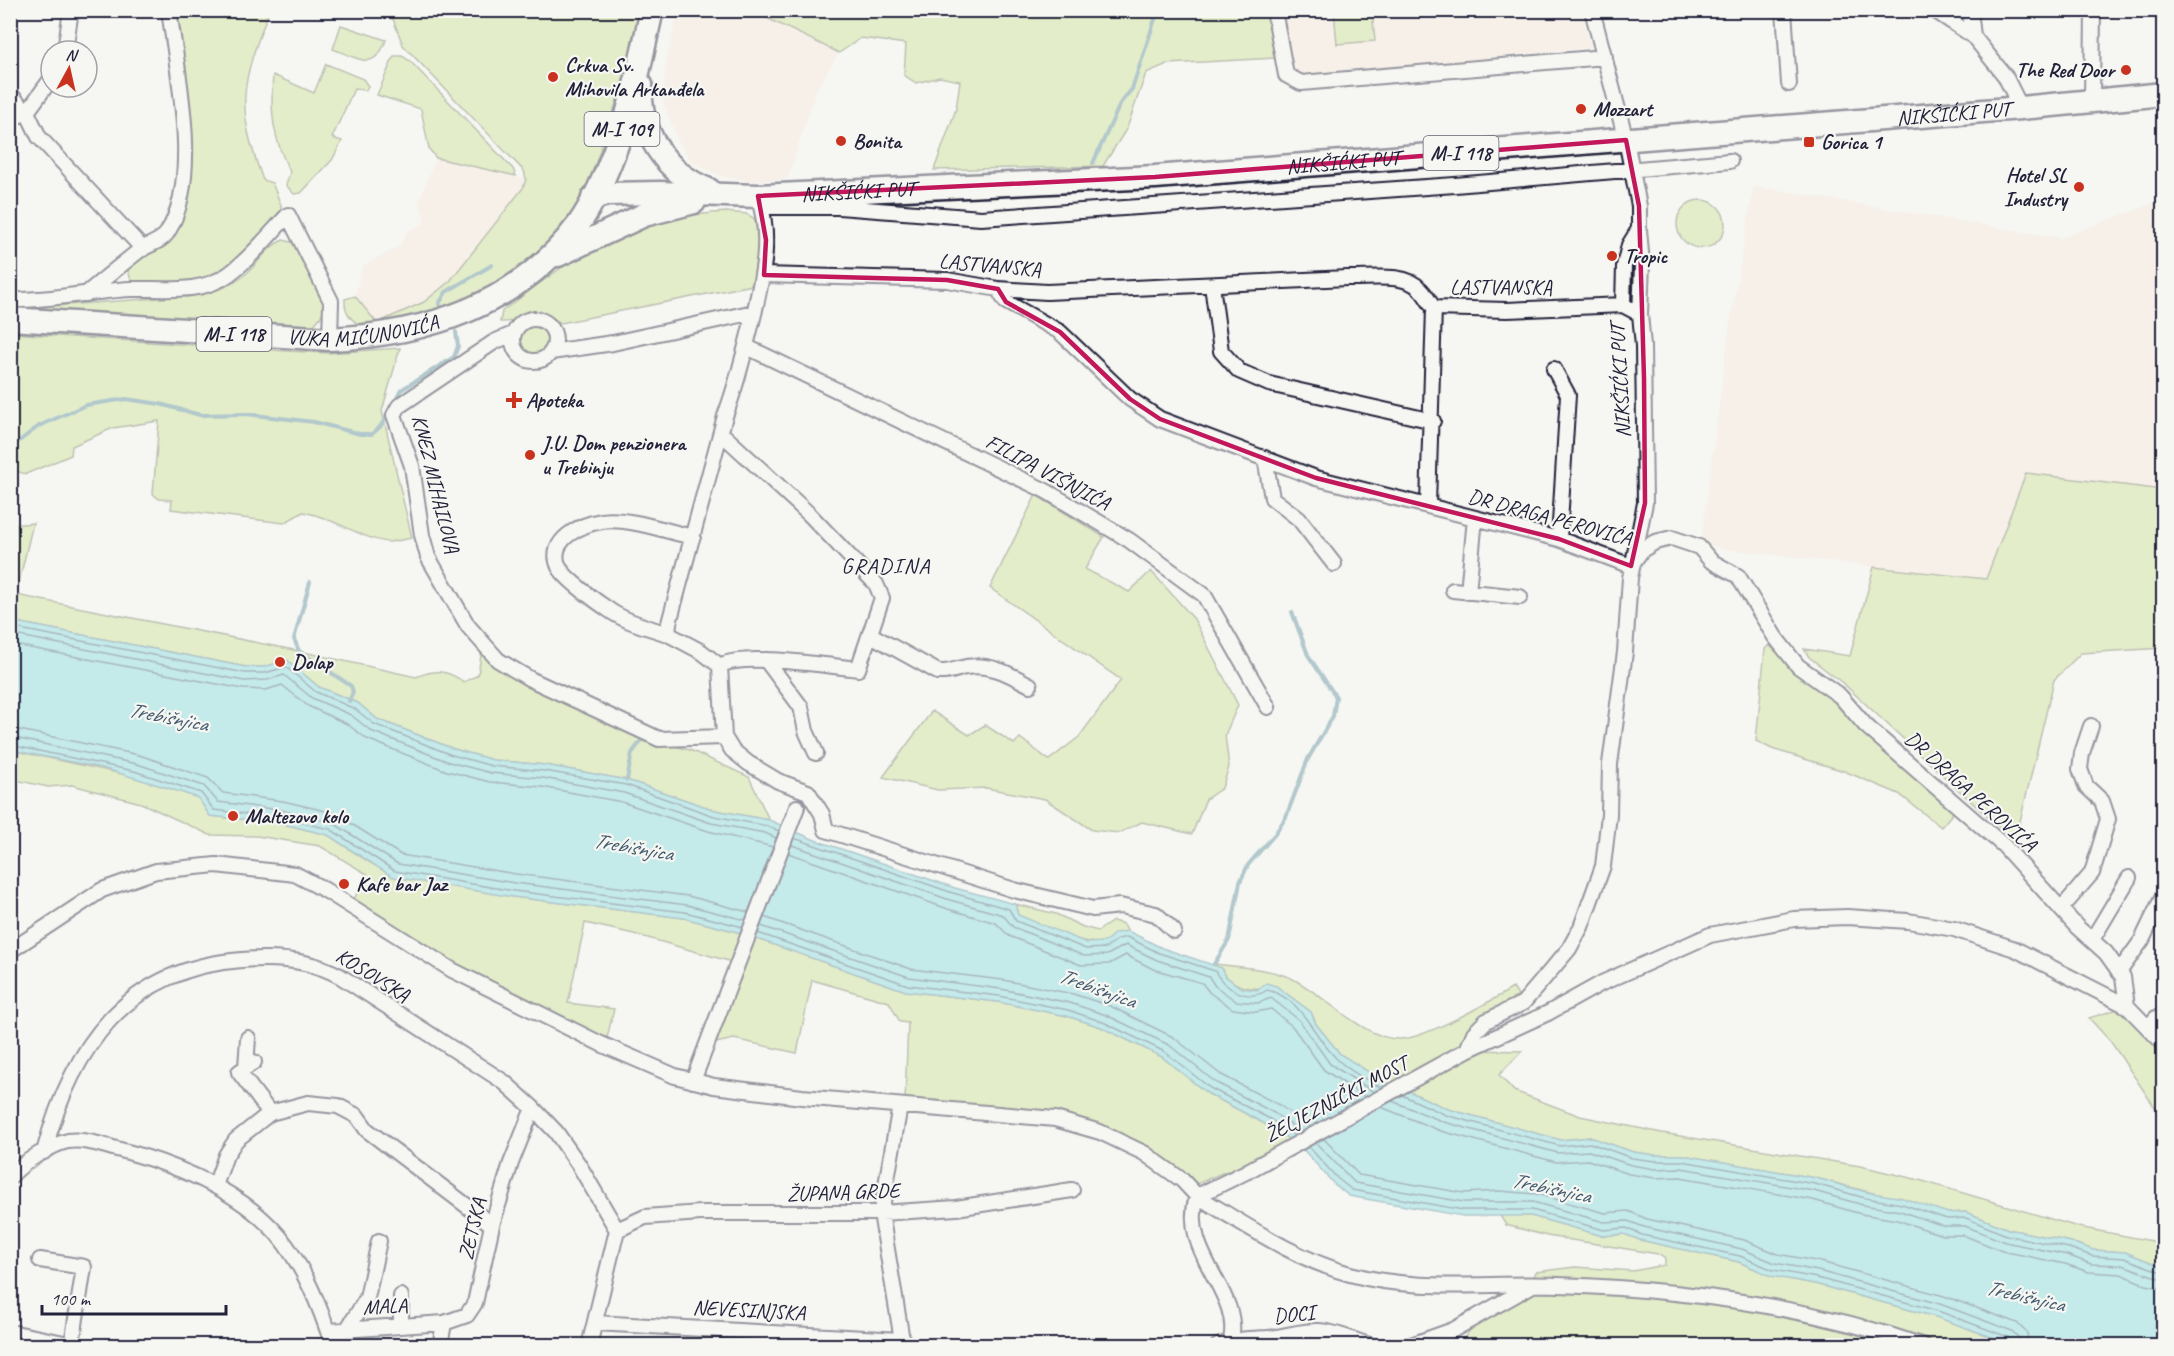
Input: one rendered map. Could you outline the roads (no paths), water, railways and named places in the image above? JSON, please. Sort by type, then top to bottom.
[{"type":"main road","name":"M-I 109","points":[[593,198],[620,138],[652,10]]},
{"type":"main road","points":[[641,55],[640,104],[650,136],[667,160],[686,180],[725,195]]},
{"type":"main road","name":"NIKŠIĆKI PUT","points":[[593,198],[607,194],[659,193],[725,195],[760,201],[1155,177],[2021,108],[2163,94]]},
{"type":"main road","name":"M-I 118","points":[[541,264],[589,239],[644,215],[725,195]]},
{"type":"main road","name":"VUKA MIĆUNOVIĆA","points":[[10,319],[330,339],[381,334],[456,317],[502,294],[541,264],[578,225],[593,198]]},
{"type":"street","points":[[67,39],[71,10]]},
{"type":"street","points":[[86,294],[142,249],[166,235],[177,210],[184,177],[185,133],[169,10]]},
{"type":"street","points":[[1274,10],[1286,75],[1301,83],[1605,57]]},
{"type":"street","name":"NIKŠIĆKI PUT","points":[[1467,1050],[1474,1033],[1486,1021],[1523,1003],[1555,969],[1577,934],[1592,899],[1607,842],[1610,764],[1625,652],[1631,566],[1645,502],[1644,378],[1640,314],[1623,305],[1624,266],[1629,246],[1639,229],[1639,206],[1626,140],[1592,10]]},
{"type":"street","points":[[1784,10],[1789,84]]},
{"type":"street","points":[[1934,10],[1973,36],[2005,76],[2021,108]]},
{"type":"street","points":[[1970,10],[1973,36]]},
{"type":"street","points":[[2092,100],[2093,10]]},
{"type":"street","points":[[10,94],[27,112],[39,137],[142,249]]},
{"type":"street","points":[[10,118],[27,112],[39,96]]},
{"type":"street","name":"NIKŠIĆKI PUT","points":[[760,201],[981,218],[1455,185],[1730,161]]},
{"type":"street","points":[[668,634],[669,622],[721,433],[747,347],[764,274],[766,240],[760,201]]},
{"type":"street","points":[[10,300],[41,301],[131,289],[177,290],[228,275],[288,215],[331,301],[330,339]]},
{"type":"street","points":[[1639,229],[1642,264],[1640,314]]},
{"type":"street","points":[[121,265],[131,289]]},
{"type":"street","name":"LASTVANSKA","points":[[764,274],[947,280],[998,289],[1047,292],[1347,278],[1397,279],[1420,288],[1434,308],[1508,310],[1623,305]]},
{"type":"street","points":[[1212,285],[1221,351],[1239,371],[1269,384],[1432,421]]},
{"type":"street","name":"DR DRAGA PEROVIĆA","points":[[998,289],[1006,302],[1060,332],[1130,399],[1160,419],[1316,478],[1559,539],[1631,566],[1642,550],[1655,542],[1672,538],[1699,547],[1711,561],[1738,576],[1774,637],[1798,666],[1840,696],[1866,726],[2004,846],[2061,909],[2106,953],[2123,977],[2127,1006]]},
{"type":"street","points":[[1428,506],[1434,308]]},
{"type":"street","points":[[551,352],[556,340],[555,333],[552,327],[541,319],[534,318],[522,322],[513,334],[515,349],[525,359],[539,360],[551,352],[613,343],[754,312]]},
{"type":"street","name":"KNEZ MIHAILOVA","points":[[513,334],[494,342],[399,406],[394,415],[412,466],[422,535],[428,557],[468,626],[498,660],[530,678],[659,739],[724,738]]},
{"type":"street","name":"FILIPA VIŠNJIĆA","points":[[747,347],[1046,491],[1129,540],[1204,595],[1268,707]]},
{"type":"street","points":[[1554,369],[1568,395],[1559,539]]},
{"type":"street","points":[[720,666],[727,661],[766,660],[858,669],[882,598],[876,584],[809,514],[721,433]]},
{"type":"street","points":[[1265,458],[1272,498],[1299,519],[1334,564]]},
{"type":"street","points":[[1468,592],[1475,518]]},
{"type":"street","points":[[693,537],[623,522],[604,521],[581,527],[567,535],[559,544],[559,567],[611,612],[668,634],[702,652],[720,666],[724,738],[732,750],[748,764],[778,780],[808,792],[822,814],[826,830],[1014,890],[1093,909],[1120,906],[1156,914],[1174,931]]},
{"type":"street","points":[[1453,590],[1520,597]]},
{"type":"street","points":[[871,635],[938,672],[946,673],[983,665],[1001,670],[1030,685]]},
{"type":"street","points":[[766,660],[801,707],[806,731],[816,753]]},
{"type":"street","points":[[2061,909],[2092,873],[2108,819],[2102,801],[2086,786],[2080,769],[2082,753],[2091,726]]},
{"type":"street","points":[[693,1081],[797,807]]},
{"type":"street","points":[[10,951],[102,890],[156,871],[216,866],[295,874],[325,890],[452,970],[601,1044],[675,1077],[802,1097],[1055,1119],[1100,1132],[1165,1166],[1197,1196],[1313,1262],[1352,1275],[1412,1286],[1533,1285],[1663,1292],[1755,1303],[1883,1332],[1924,1346]]},
{"type":"street","points":[[2092,940],[2129,878]]},
{"type":"street","points":[[2119,972],[2142,940],[2163,894]]},
{"type":"street","name":"ŽELJEZNIČKI MOST","points":[[1197,1196],[1446,1064],[1467,1050],[1548,1013],[1602,983],[1710,935],[1794,919],[1847,918],[1908,921],[1954,929],[2015,949],[2127,1006],[2163,1044]]},
{"type":"street","name":"KOSOVSKA","points":[[44,1152],[53,1119],[68,1081],[92,1041],[126,1001],[171,975],[229,961],[258,959],[323,967],[480,1067],[533,1108],[556,1132],[579,1165],[616,1230]]},
{"type":"street","points":[[2148,1028],[2156,1018],[2163,1018]]},
{"type":"street","points":[[248,1038],[250,1064],[239,1072],[270,1113]]},
{"type":"street","points":[[215,1186],[226,1155],[236,1140],[270,1113],[308,1103],[338,1106],[353,1113],[367,1130],[492,1225]]},
{"type":"street","points":[[900,1106],[881,1213],[902,1343]]},
{"type":"street","name":"ZETSKA","points":[[444,1323],[467,1315],[475,1304],[492,1225],[511,1163],[533,1108]]},
{"type":"street","points":[[10,1177],[44,1152],[67,1142],[91,1143],[136,1154],[215,1186],[239,1201],[278,1236],[300,1265],[333,1346]]},
{"type":"street","name":"ŽUPANA GRDE","points":[[616,1230],[645,1218],[701,1214],[881,1213],[956,1208],[1072,1190]]},
{"type":"street","points":[[1197,1196],[1194,1217],[1197,1238],[1211,1275],[1233,1314],[1224,1343]]},
{"type":"street","points":[[589,1346],[616,1230]]},
{"type":"street","points":[[348,1328],[367,1298],[378,1241]]},
{"type":"street","points":[[10,1332],[75,1345],[84,1267],[40,1260]]},
{"type":"street","points":[[1408,1346],[1453,1330],[1533,1285]]},
{"type":"street","points":[[401,1296],[401,1326]]},
{"type":"street","points":[[440,1346],[444,1323]]},
{"type":"street","name":"MALA","points":[[328,1331],[444,1323]]},
{"type":"street","name":"NEVESINJSKA","points":[[595,1323],[902,1343]]},
{"type":"street","name":"DOCI","points":[[1224,1343],[1318,1331],[1341,1335],[1372,1346]]},
{"type":"water","name":"Trebišnjica","points":[[11,621],[246,667],[264,667],[287,660],[319,687],[358,703],[377,719],[454,749],[493,760],[545,765],[627,780],[715,810],[769,820],[815,840],[955,888],[1015,904],[1018,915],[1087,943],[1105,942],[1115,933],[1128,931],[1162,948],[1222,968],[1224,975],[1241,988],[1257,990],[1266,983],[1276,986],[1311,1012],[1316,1024],[1340,1054],[1392,1087],[1406,1090],[1448,1109],[1561,1140],[1590,1137],[1633,1152],[1682,1155],[1816,1178],[1866,1192],[1903,1198],[1948,1213],[1966,1212],[2008,1229],[2071,1242],[2093,1250],[2125,1252],[2163,1267],[2163,1345],[2014,1345],[1936,1317],[1815,1284],[1771,1276],[1739,1262],[1640,1240],[1624,1234],[1603,1236],[1531,1216],[1463,1216],[1349,1196],[1333,1183],[1301,1147],[1267,1125],[1207,1093],[1162,1057],[1101,1027],[1067,1016],[998,1002],[906,991],[734,931],[684,918],[513,897],[393,877],[328,835],[279,823],[210,816],[198,798],[168,788],[102,768],[11,750]]},
{"type":"waterway","points":[[1093,163],[1121,102],[1132,89],[1158,10]]},
{"type":"waterway","points":[[443,312],[439,304],[446,292],[492,265]]},
{"type":"waterway","points":[[394,404],[401,390],[454,357],[458,346],[456,332]]},
{"type":"waterway","points":[[10,448],[39,426],[86,405],[126,399],[160,404],[200,415],[246,414],[314,422],[360,434],[372,434],[380,427],[390,411]]},
{"type":"waterway","points":[[310,582],[294,639],[299,651],[351,686],[353,692],[349,701]]},
{"type":"waterway","points":[[1214,964],[1229,940],[1240,882],[1248,865],[1275,834],[1286,817],[1308,759],[1333,716],[1336,697],[1308,655],[1292,612]]},
{"type":"waterway","points":[[627,780],[632,753],[641,741]]},
{"type":"place","name":"The Red Door","points":[[2126,70]]},
{"type":"place","name":"Crkva Sv. Mihovila Arkanđela","points":[[553,77]]},
{"type":"place","name":"Mozzart","points":[[1581,109]]},
{"type":"place","name":"Bonita","points":[[841,141]]},
{"type":"place","name":"Gorica 1","points":[[1809,142]]},
{"type":"place","name":"Hotel SL Industry","points":[[2079,187]]},
{"type":"place","name":"Tropic","points":[[1612,256]]},
{"type":"place","name":"Apoteka","points":[[514,400]]},
{"type":"place","name":"J.U. Dom penzionera u Trebinju","points":[[530,455]]},
{"type":"place","name":"Dolap","points":[[280,662]]},
{"type":"place","name":"Maltezovo kolo","points":[[233,816]]},
{"type":"place","name":"Kafe bar Jaz","points":[[344,884]]},
{"type":"district","name":"GRADINA","points":[[886,566]]}]
